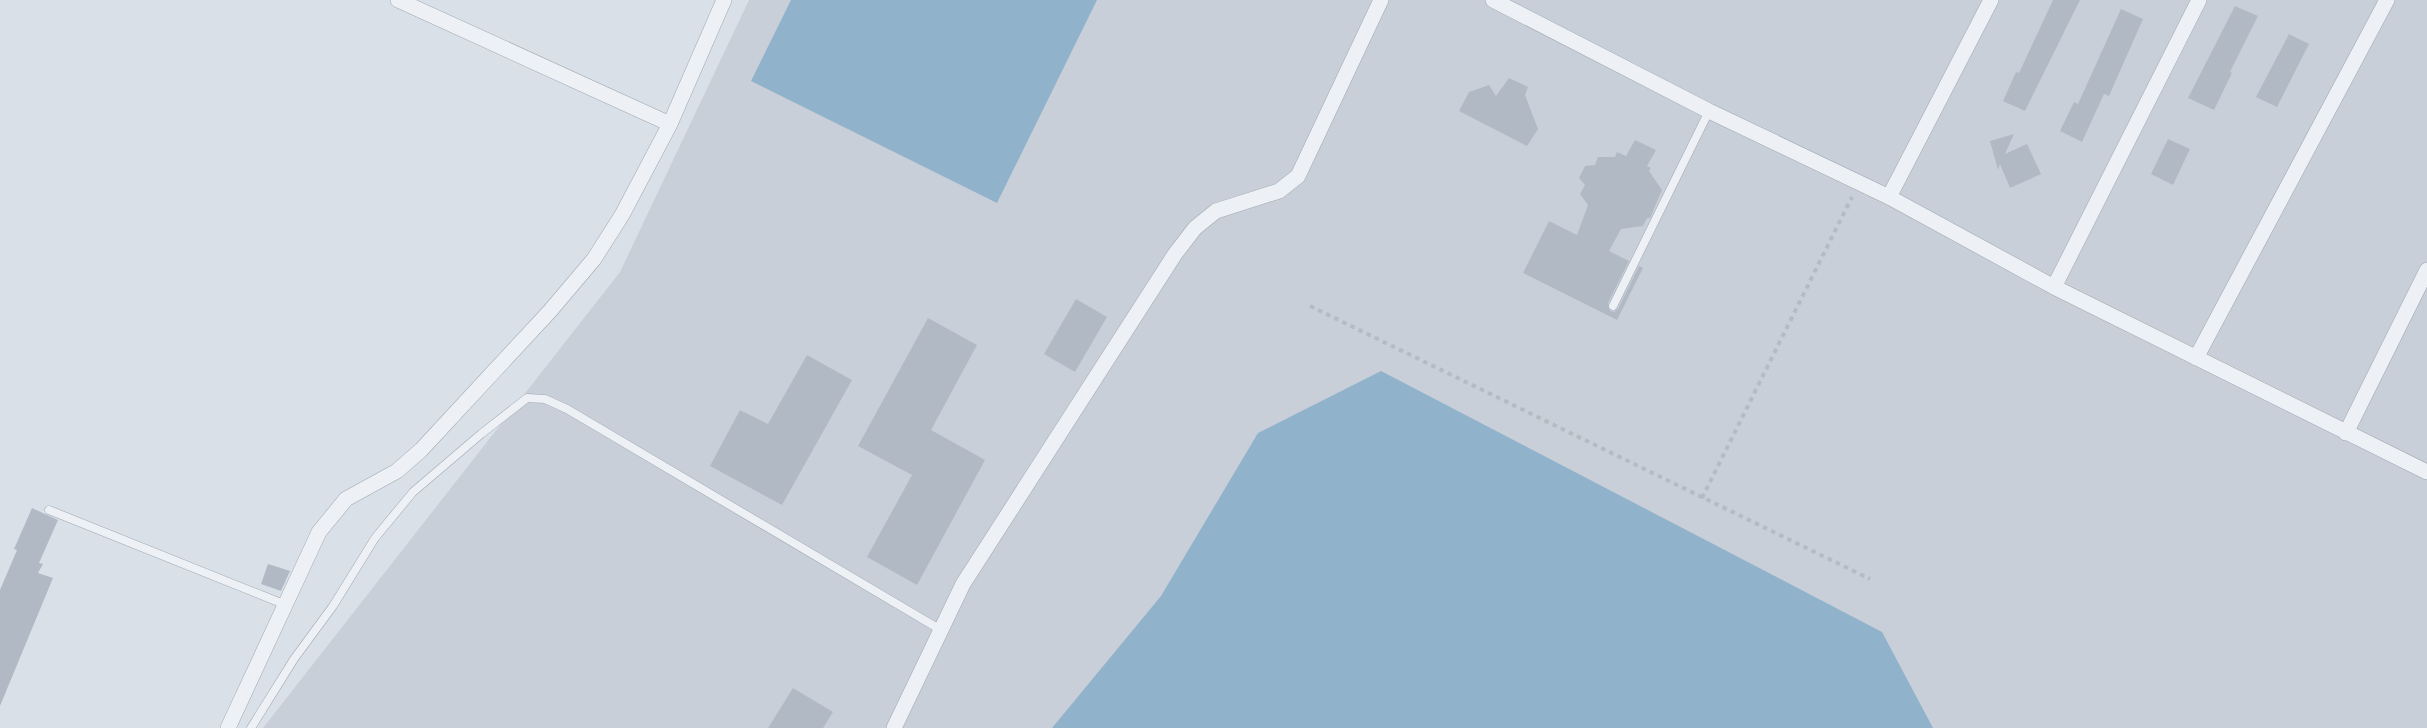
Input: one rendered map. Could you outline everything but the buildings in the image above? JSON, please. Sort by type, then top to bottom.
[{"type":"street","points":[[398,0],[670,124]]},
{"type":"street","points":[[228,728],[319,532],[346,499],[397,471],[421,450],[594,259],[622,215],[670,124],[724,0]]},
{"type":"street","points":[[894,728],[963,584],[1175,254],[1195,228],[1216,211],[1279,191],[1298,176],[1381,0]]},
{"type":"street","points":[[1493,0],[1709,111],[1889,197],[2054,287],[2427,472]]},
{"type":"street","points":[[1889,197],[1991,0]]},
{"type":"street","points":[[2054,287],[2199,0]]},
{"type":"street","points":[[2196,358],[2319,132],[2386,0]]},
{"type":"street","points":[[2346,433],[2427,270]]},
{"type":"lane","points":[[1613,306],[1709,111]]},
{"type":"lane","points":[[251,728],[294,659],[333,606],[375,538],[413,492],[527,398],[545,399],[567,409],[941,630]]},
{"type":"lane","points":[[49,510],[286,605]]},
{"type":"path","points":[[1702,498],[1859,183]]},
{"type":"path","points":[[1310,306],[1870,579]]},
{"type":"shaded area","points":[[749,0],[2427,0],[2427,728],[263,728],[620,272]]},
{"type":"water","points":[[791,0],[1097,0],[997,203],[751,81]]},
{"type":"water","points":[[1381,371],[1882,632],[1933,728],[1052,728],[1161,596],[1258,433]]}]
